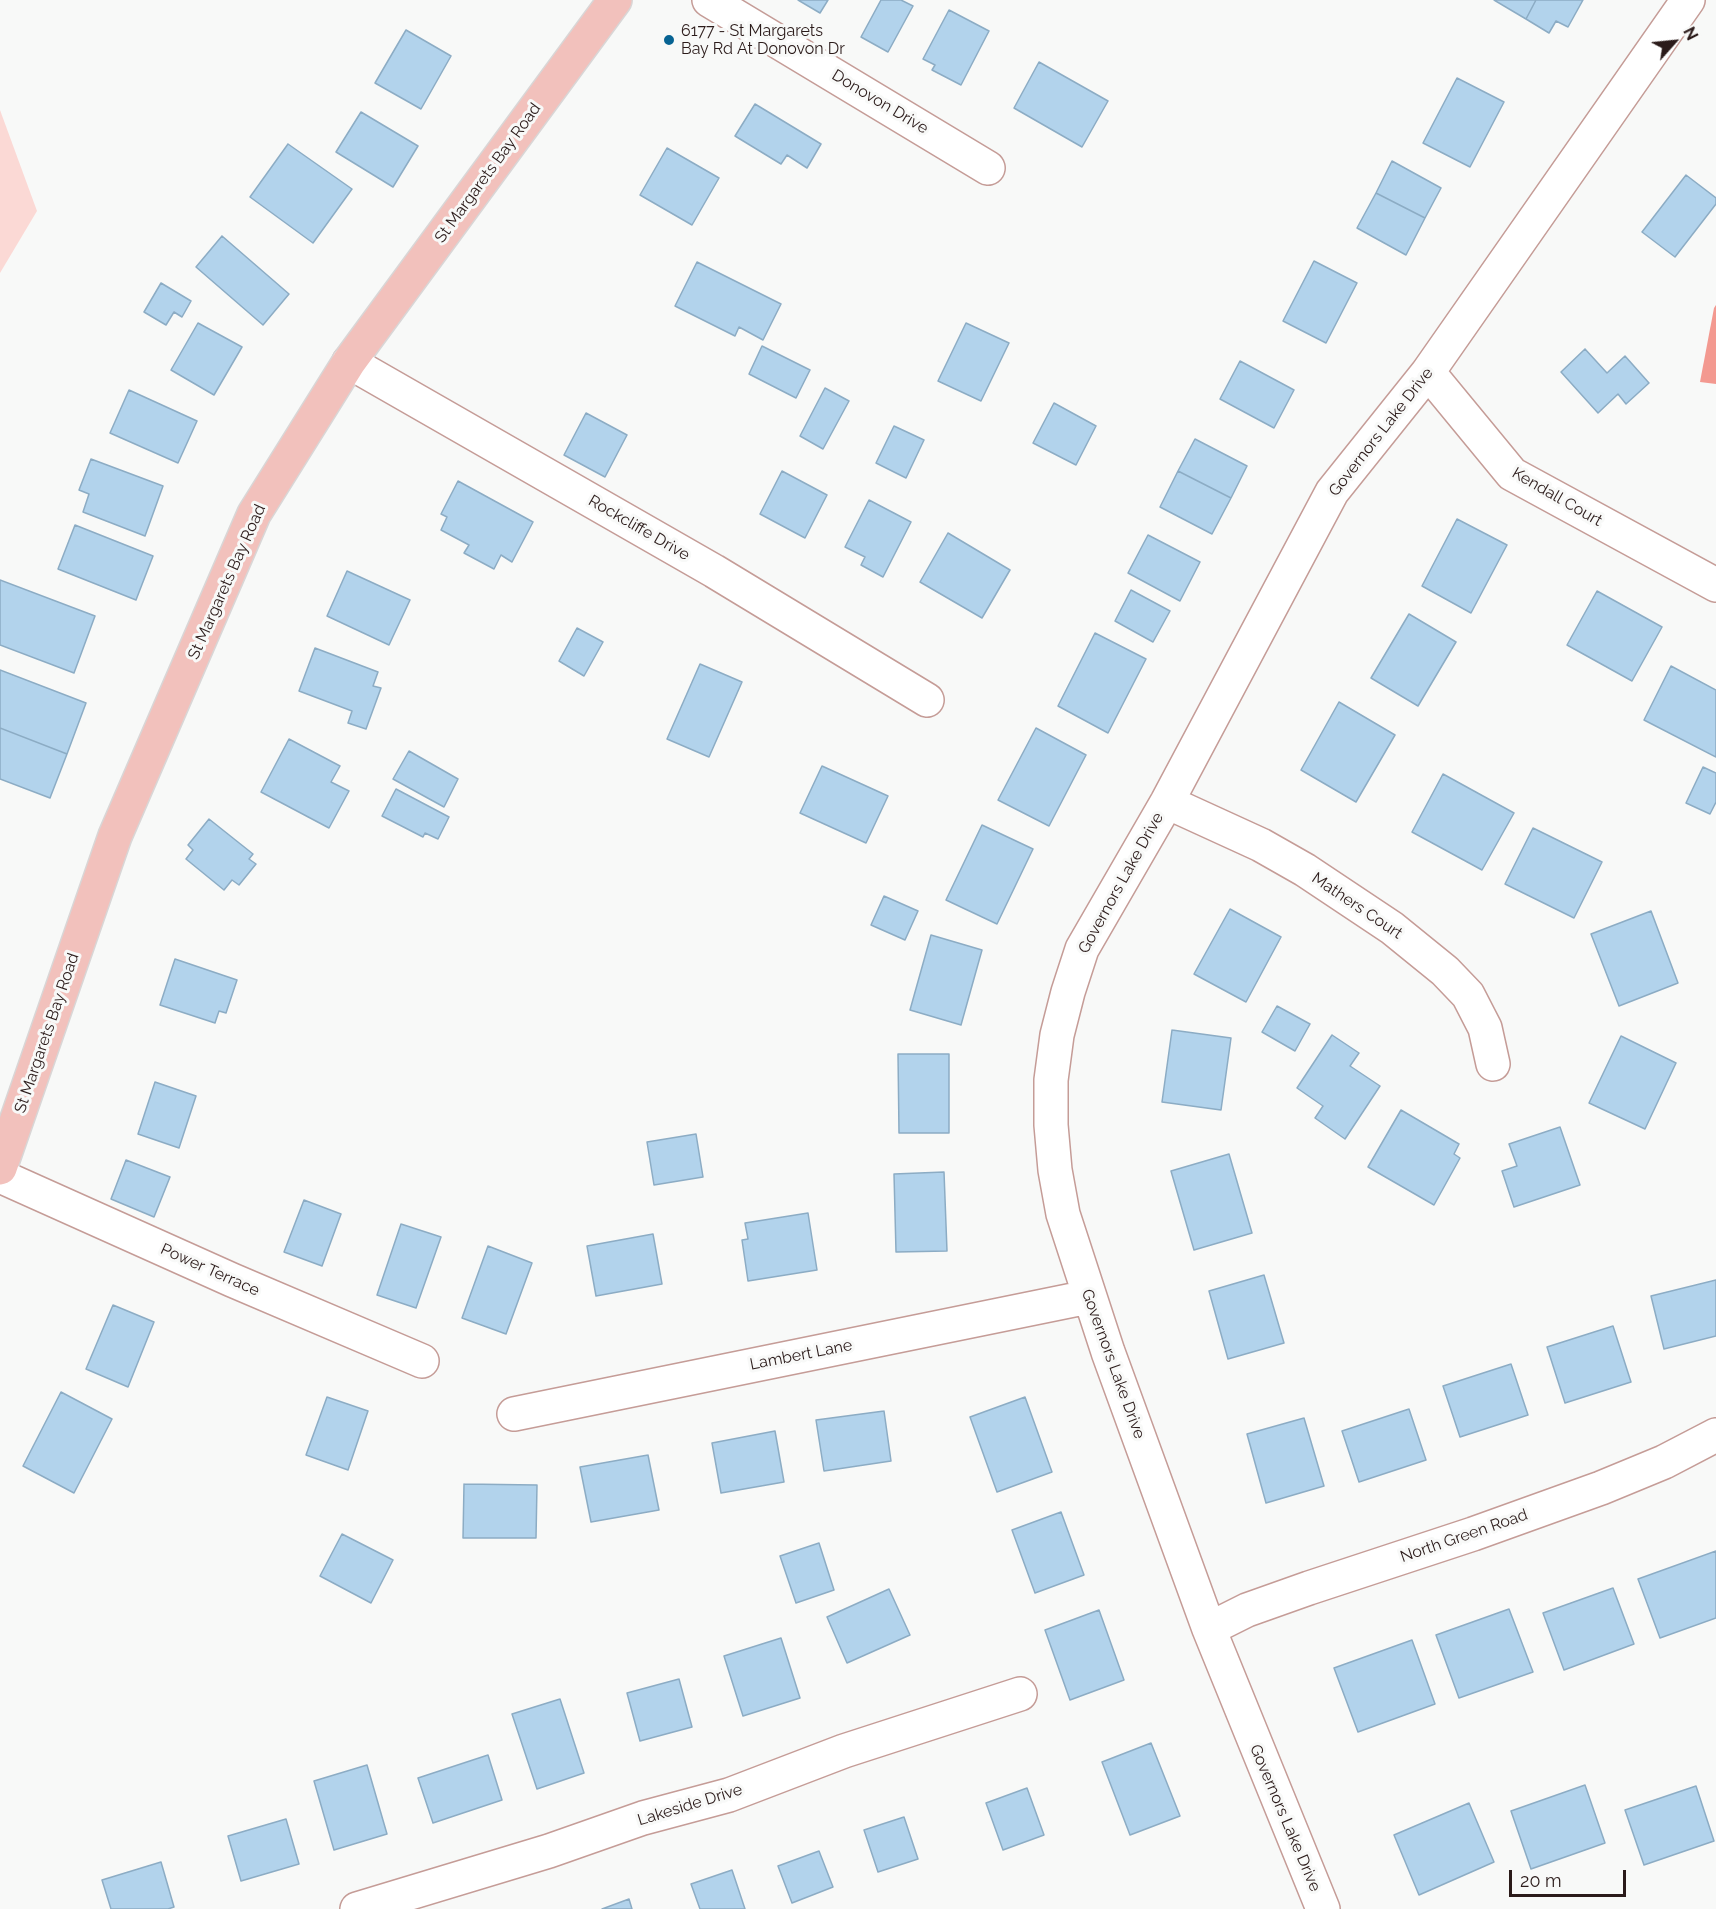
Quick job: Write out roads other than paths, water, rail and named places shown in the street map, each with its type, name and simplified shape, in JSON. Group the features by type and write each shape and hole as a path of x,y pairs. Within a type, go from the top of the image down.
{"main road":[{"name":"St Margarets Bay Road","path":"0,1168 116,836 254,514 349,362 615,0"}],"street":[{"name":"Donovon Drive","path":"709,0 988,168"},
{"name":"Governors Lake Drive","path":"1323,1909 1209,1629 1088,1297 1063,1214 1055,1170 1051,1125 1051,1080 1057,1035 1082,949 1167,802 1332,492 1428,372 1688,0"},
{"name":"Rockcliffe Drive","path":"349,362 714,571 927,700"},
{"name":"Kendall Court","path":"1428,372 1512,474 1716,585"},
{"name":"Mathers Court","path":"1167,802 1261,846 1305,870 1392,928 1436,963 1468,995 1485,1028 1493,1064"},
{"name":"Power Terrace","path":"0,1176 232,1280 422,1361"},
{"name":"Lambert Lane","path":"514,1414 1088,1297"},
{"name":"North Green Road","path":"1209,1629 1247,1610 1568,1501 1633,1476 1716,1435"},
{"name":"Lakeside Drive","path":"357,1909 549,1851 643,1818 729,1795 844,1751 1020,1694"}],"place":[{"name":"6177 - St Margarets Bay Rd At Donovon Dr","path":"669,40"}]}
